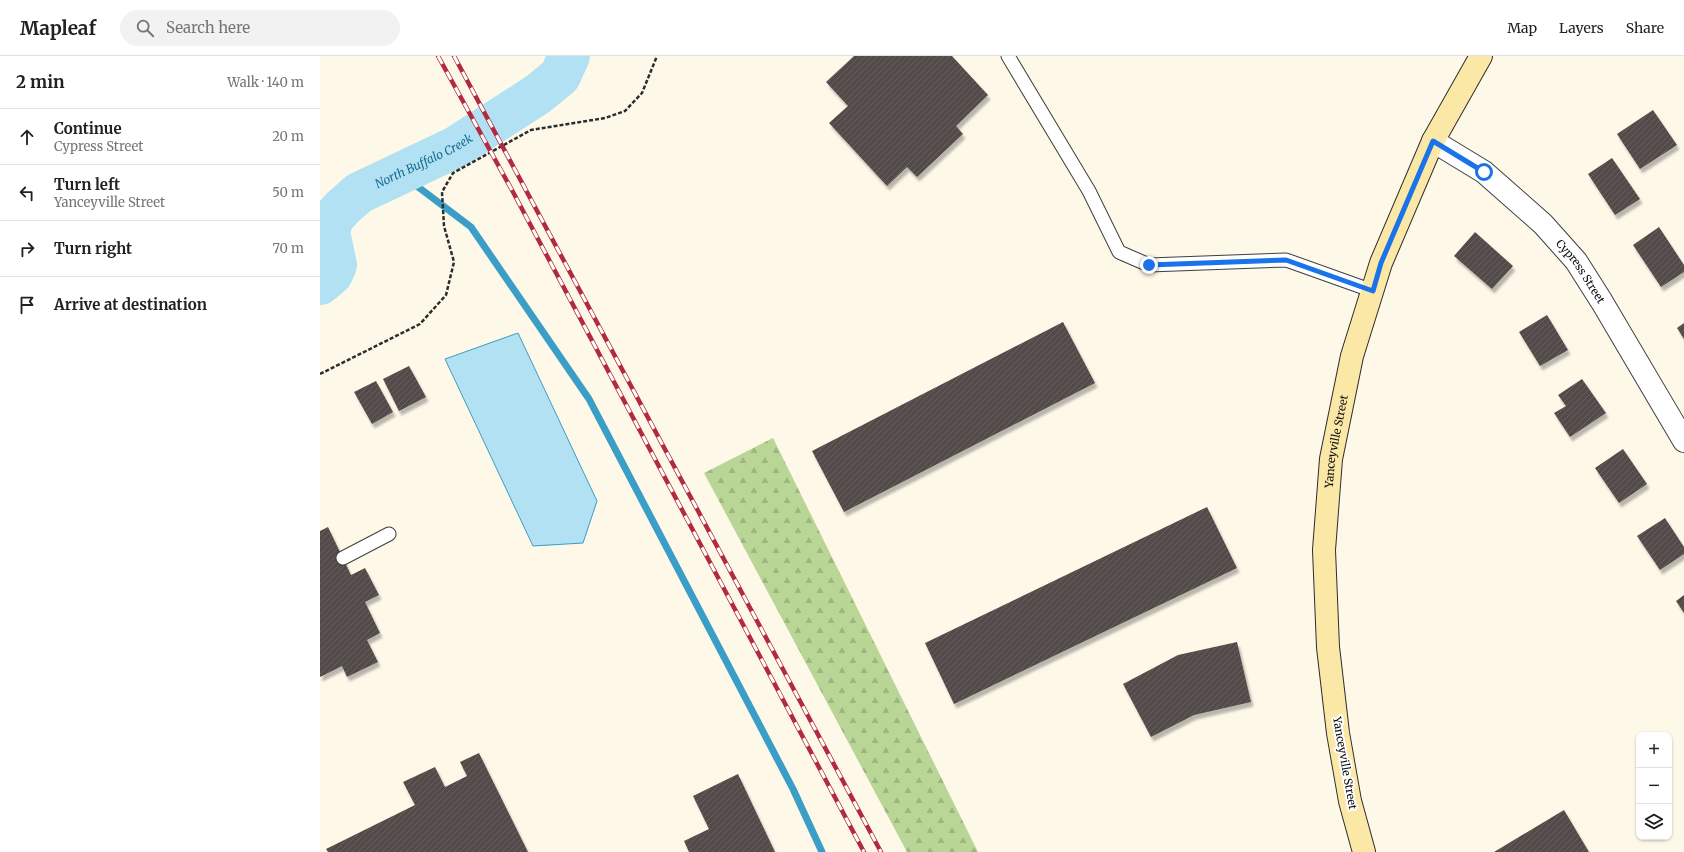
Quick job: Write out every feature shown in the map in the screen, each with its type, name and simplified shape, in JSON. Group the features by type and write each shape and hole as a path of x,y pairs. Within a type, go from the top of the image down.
{"main road":[{"name":"Yanceyville Street","path":"1364,852 1350,801 1338,733 1328,646 1324,550 1331,459 1352,356 1381,263 1433,141 1481,56"}],"street":[{"name":"Cypress Street","path":"1433,141 1484,172 1543,224 1576,262 1602,302 1684,441"}],"lane":[{"path":"1008,56 1089,191 1120,252 1149,265 1286,260 1373,291"},
{"path":"343,558 389,534"}],"path":[{"path":"320,374 420,324 446,295 454,262 444,226 442,192 453,173 465,165 531,130 606,118 625,111 642,93 657,56"}],"green space":[{"path":"773,438 978,852 907,852 704,473"}],"water":[{"path":"518,333 597,501 583,543 533,546 445,359"}],"building":[{"path":"854,56 952,56 988,95 956,126 963,134 917,177 907,167 887,186 829,123 848,106 826,82"},
{"path":"1653,110 1677,145 1640,169 1617,134"},
{"path":"1612,158 1640,199 1615,215 1588,174"},
{"path":"1659,227 1684,265 1684,272 1661,287 1633,245"},
{"path":"1475,232 1513,266 1492,289 1454,256"},
{"path":"1547,315 1568,350 1540,366 1519,332"},
{"path":"1063,322 1095,383 844,512 812,451"},
{"path":"1684,323 1684,339 1677,328"},
{"path":"409,366 426,397 399,411 383,379"},
{"path":"1582,379 1606,413 1570,437 1554,413 1566,406 1558,395"},
{"path":"376,381 393,412 372,424 354,392"},
{"path":"1623,449 1647,484 1619,503 1595,468"},
{"path":"1207,507 1237,568 954,704 925,643"},
{"path":"1665,518 1684,547 1684,554 1660,570 1637,536"},
{"path":"328,527 351,575 365,568 379,595 365,602 380,633 367,640 378,662 347,677 342,666 320,677 320,531"},
{"path":"1684,595 1684,613 1676,601"},
{"path":"1237,642 1251,702 1194,715 1151,737 1123,684 1178,655"},
{"path":"479,753 528,852 328,852 326,849 415,805 403,782 435,767 445,787 467,776 460,762"},
{"path":"738,774 775,852 689,852 684,841 709,829 693,796"},
{"path":"1564,810 1589,852 1494,852"}],"waterway":[{"name":"North Buffalo Creek","path":"320,284 332,274 336,265 329,232 333,218 343,207 359,193 456,147 538,94 560,76 569,56"},
{"path":"401,174 471,227 589,399 793,789 822,852"}],"railway":[{"path":"438,56 513,192 864,852"},
{"path":"454,56 881,852"}],"route":[{"path":"1149,265 1286,260 1373,291 1381,263 1433,141 1484,172"}]}
